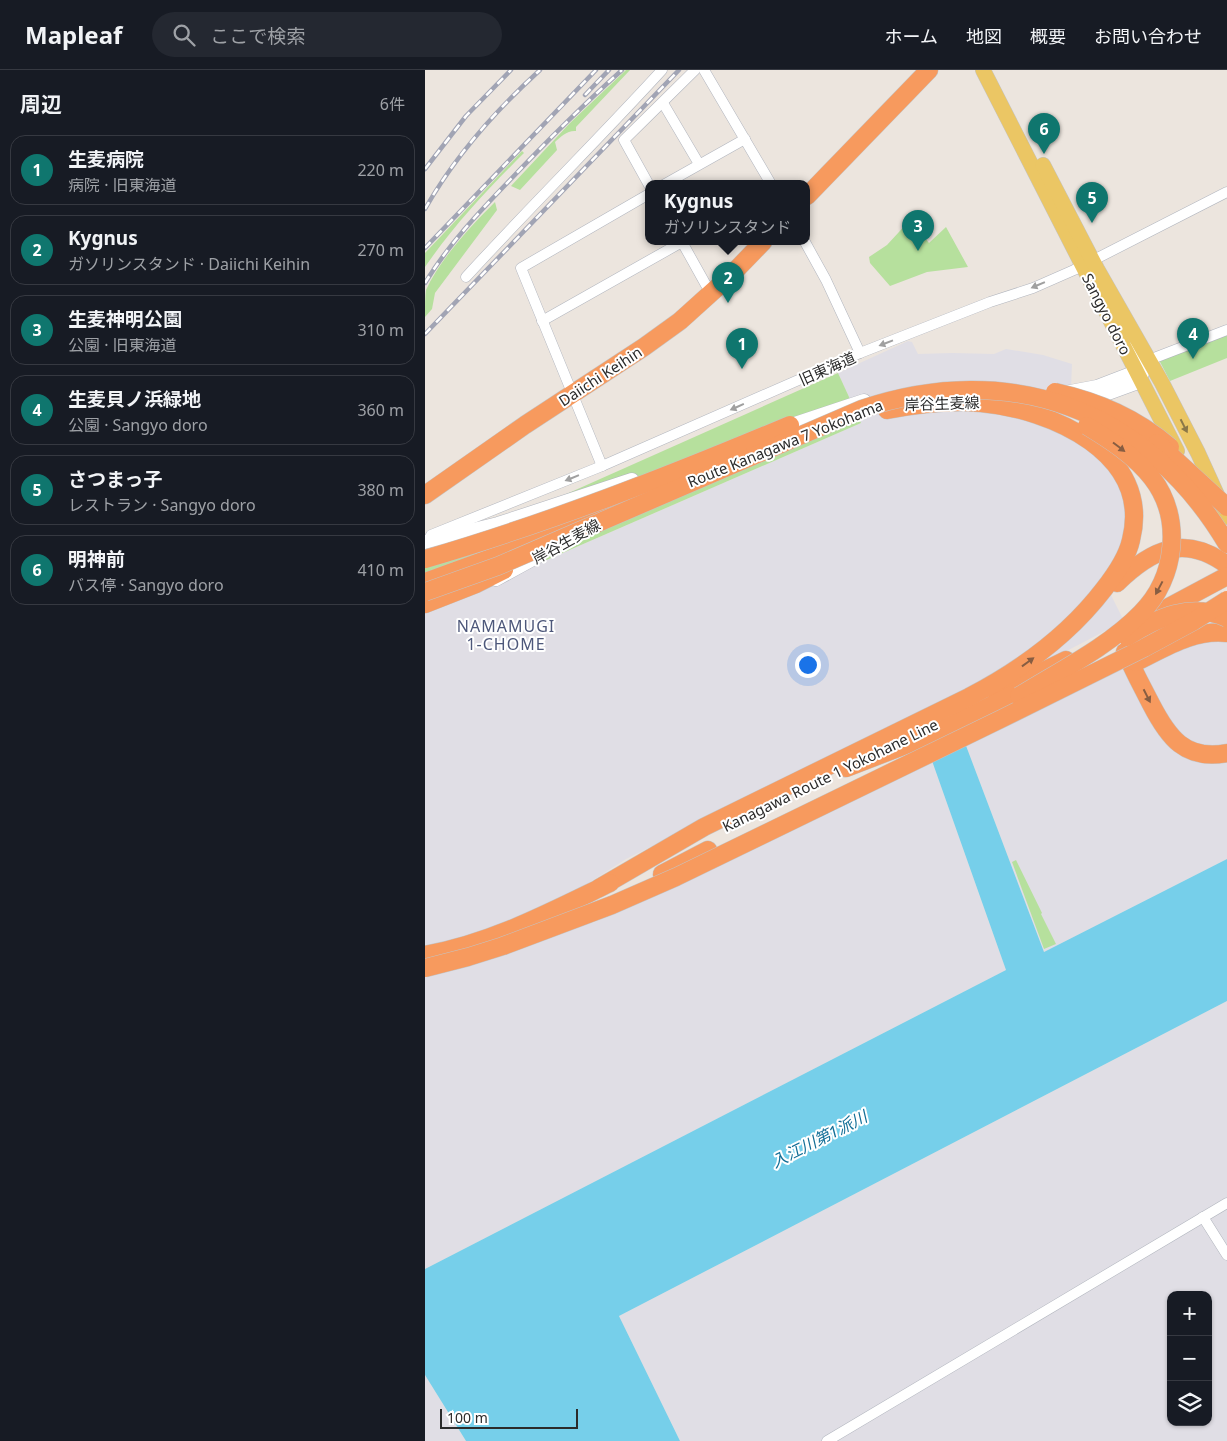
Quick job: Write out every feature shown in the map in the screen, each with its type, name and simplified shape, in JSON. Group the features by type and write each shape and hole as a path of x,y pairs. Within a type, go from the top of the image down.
{"highway":[{"path":"810,181 917,70"},
{"path":"810,193 929,70"},
{"name":"Daiichi Keihin","path":"425,495 671,317 707,285 747,245"},
{"name":"Daiichi Keihin","path":"425,483 570,390 644,347 680,320 731,275 760,245"},
{"name":"Route Kanagawa 7 Yokohama","path":"425,560 514,532 612,491 733,449 857,398 899,387 946,380 998,382 1033,387 1089,406 1123,422 1160,448 1191,478 1227,522"},
{"path":"857,398 909,388 941,385 986,389 1019,396 1049,407 1099,433 1141,465 1159,490 1169,514 1171,543 1166,575 1156,595 1141,613 1121,631 1019,696"},
{"path":"1033,387 1083,398 1133,420 1153,433 1208,481 1227,494"},
{"path":"959,389 995,388 1031,391 1096,407 1134,427 1162,447 1227,507"},
{"name":"Route Kanagawa 7 Yokohama","path":"425,592 498,566 809,430 875,404 922,392 959,389 996,390 1048,400 1081,412 1123,434 1152,454 1181,481 1207,514 1227,544"},
{"path":"726,466 834,424 874,412 916,405 956,401 991,404 1026,411 1052,420 1086,438 1113,461 1127,482 1132,496 1134,511 1133,534 1124,558 1108,585 1075,623"},
{"path":"425,582 501,554 674,483"},
{"path":"425,549 490,534 612,491"},
{"path":"425,570 612,491"},
{"path":"425,604 476,584 593,525"},
{"path":"599,888 704,827 985,689 1019,669 1041,653 1146,558 1159,552 1179,548 1198,550 1227,565"},
{"name":"Kanagawa Route 1 Yokohane Line","path":"425,955 458,948 498,935 537,919 1065,660 1227,576"},
{"name":"Kanagawa Route 1 Yokohane Line","path":"425,968 468,958 612,905 676,877 1001,719 1152,643 1227,601"},
{"path":"841,770 929,736 1195,603"},
{"path":"523,938 673,870 708,850 965,725 1077,667 1143,627 1166,616 1195,610 1211,612 1227,618"},
{"path":"1001,719 1058,698 1185,639 1208,633 1227,633"},
{"path":"1125,652 1164,728 1175,741 1189,750 1198,753 1216,754 1227,752"}],"main road":[{"name":"Sangyo doro","path":"983,70 1088,264 1143,371 1162,383 1198,453 1227,516"},
{"name":"Sangyo doro","path":"995,70 1088,264 1113,298 1182,462 1227,559"},
{"path":"1195,603 1227,584"},
{"path":"1125,652 1227,601"}],"street":[{"path":"466,277 516,223 583,156 662,70"},
{"path":"646,180 625,140 695,70"},
{"path":"704,70 769,180"},
{"path":"663,103 699,164"},
{"path":"672,180 745,139"},
{"name":"旧東海道","path":"425,538 602,466 859,354 990,302 1033,288 1088,264 1227,192"},
{"path":"602,466 521,268 645,196"},
{"path":"542,321 677,245"},
{"path":"684,245 707,285"},
{"path":"807,245 826,280 859,354"},
{"path":"1143,371 1227,330"},
{"name":"岸谷生麦線","path":"425,612 463,597 674,483 831,423 879,408 939,400 1035,404 1089,400 1143,371"},
{"name":"岸谷生麦線","path":"425,542 498,524 612,491 827,412 889,395 921,390 952,389 1022,393 1066,393 1122,383"},
{"path":"827,1441 1227,1203"},
{"path":"1203,1217 1227,1255"}],"shaded area":[{"path":"908,341 912,342 918,354 994,354 1006,349 1043,355 1072,364 1069,434 1097,453 1125,491 1126,538 1104,581 1124,621 1011,680 788,779 626,859 576,891 593,923 931,758 1006,970 425,1269 425,613 861,423 838,373"},
{"path":"1227,613 1227,859 1044,952 965,743 1009,724 1173,644"},
{"path":"1227,1001 1227,1441 680,1441 619,1316"},
{"path":"425,1375 466,1441 425,1441"}],"green space":[{"path":"626,70 630,70 576,127 576,131 567,133 555,142 557,150 520,190 511,186 570,123"},
{"path":"522,151 524,153 472,208 425,267 425,253"},
{"path":"495,202 497,210 435,293 432,309 425,317 426,290 432,278 457,243"},
{"path":"910,220 929,243 946,227 968,267 927,272 890,286 870,263 869,257 887,245"},
{"path":"1227,334 1227,358 1170,381 1159,360"},
{"path":"838,373 861,423 425,613 425,557"},
{"path":"1016,860 1056,944 1044,949 1012,862"}],"water":[{"name":"入江川第1派川","path":"965,743 1044,952 1227,859 1227,1001 619,1316 680,1441 466,1441 425,1375 425,1269 1006,970 931,758"}],"railway":[{"path":"425,169 466,116 511,70"},
{"path":"425,209 449,171 477,135 540,70"},
{"path":"425,248 596,70"},
{"path":"585,95 609,70"},
{"path":"425,283 454,242 487,204 565,124 622,70"},
{"path":"425,334 679,70"}],"place":[{"name":"明神前","path":"1044,154"},
{"name":"さつまっ子","path":"1092,223"},
{"name":"生麦神明公園","path":"918,251"},
{"name":"Kygnus","path":"728,303"},
{"name":"生麦貝ノ浜緑地","path":"1193,359"},
{"name":"生麦病院","path":"742,369"}],"district":[{"name":"NAMAMUGI 1-CHOME","path":"506,635"}]}
